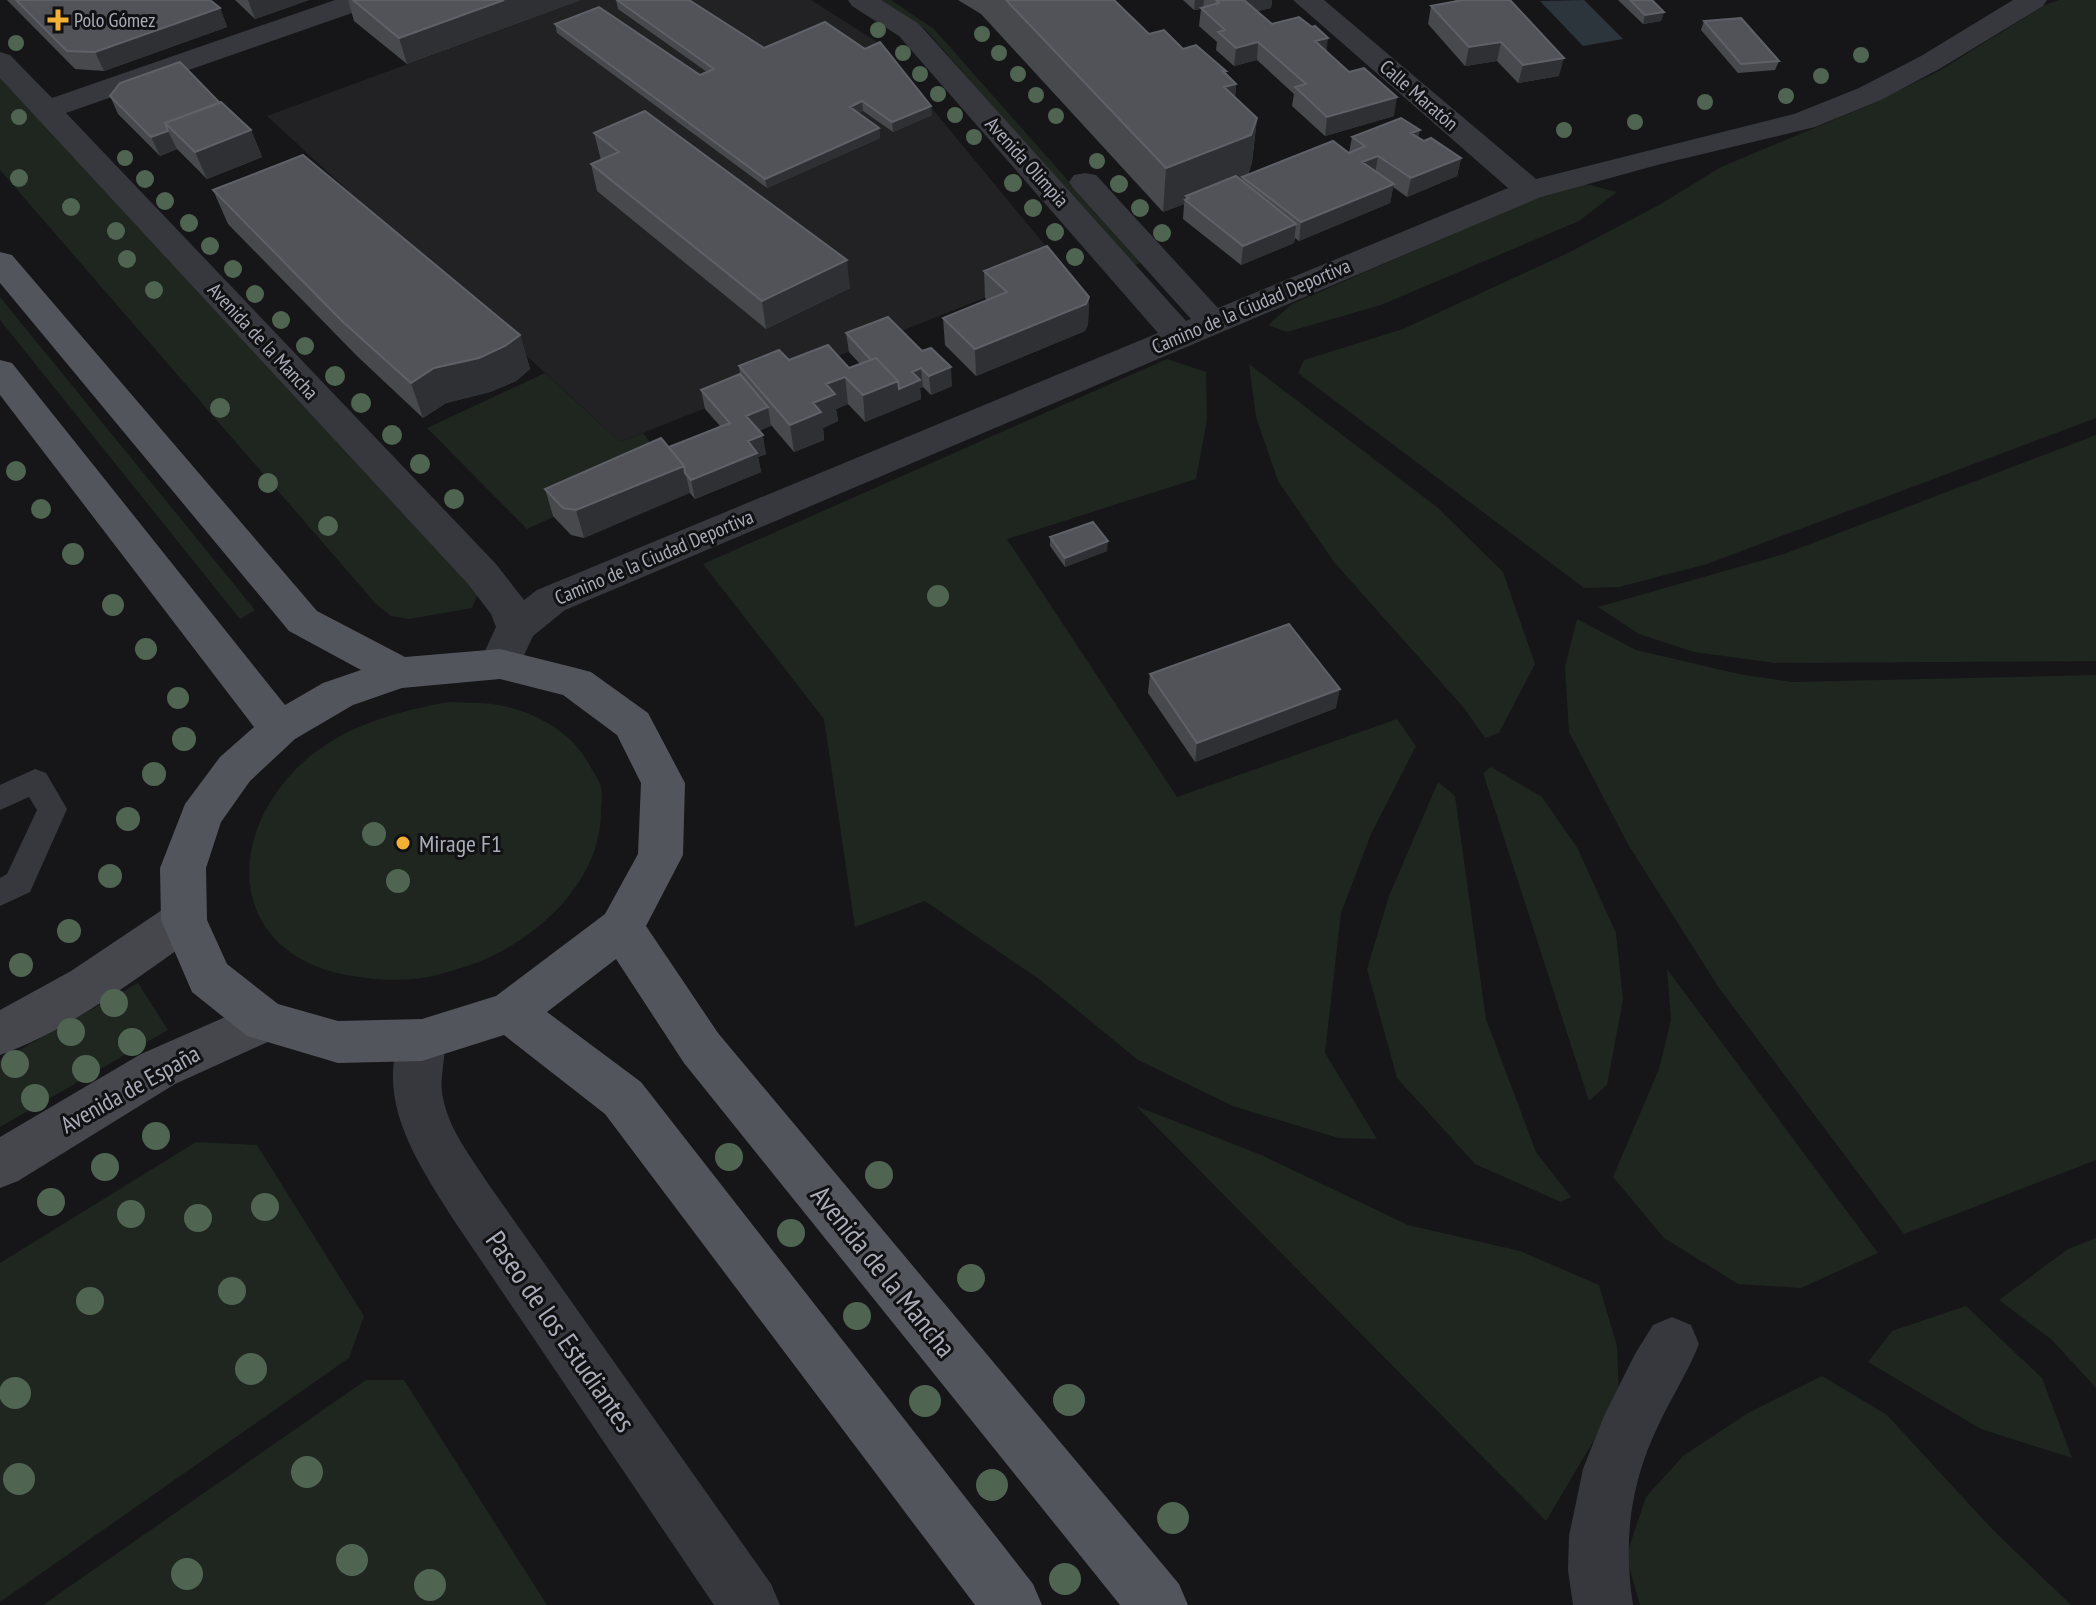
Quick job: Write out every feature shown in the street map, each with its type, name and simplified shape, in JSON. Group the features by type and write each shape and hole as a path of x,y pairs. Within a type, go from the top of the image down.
{"main road":[{"path":"0,262 303,621 400,673"},
{"path":"0,371 280,728"},
{"path":"508,646 576,683 633,724 663,783 660,855 621,928 511,1012 422,1040 338,1042 264,1021 209,978 184,920 183,868 201,816 235,769 280,728 338,694 400,673 508,646"},
{"path":"0,1034 88,985 184,920"},
{"name":"Avenida de la Mancha","path":"621,928 701,1048 1158,1605"},
{"path":"511,1012 623,1098 1012,1605"},
{"name":"Avenida de España","path":"0,1164 158,1069 264,1021"}],"street":[{"path":"47,110 362,0"},
{"name":"Avenida Olimpia","path":"862,0 909,30 1180,336"},
{"name":"Avenida Olimpia","path":"903,0 939,23 1025,117"},
{"name":"Calle Maratón","path":"1307,0 1530,190"},
{"name":"Camino de la Ciudad Deportiva","path":"508,646 551,600 1530,190 1614,166 1804,121 1870,94 1931,62 2033,0"},
{"name":"Avenida de la Mancha","path":"0,61 482,574 509,609 508,646"},
{"name":"Avenida Olimpia","path":"1068,163 1212,322"},
{"name":"Paseo de los Estudiantes","path":"422,1040 417,1096 433,1141 471,1202 750,1605"},
{"path":"1603,1605 1595,1552 1604,1492 1638,1400 1672,1344"}],"lane":[{"path":"0,798 35,781 52,809 19,883 0,893"}],"shaded area":[{"path":"581,0 811,0 877,42 1063,267 620,442 267,116"},
{"path":"880,0 891,0 934,29 1141,263 1132,266 925,29"},
{"path":"1584,0 1623,39 1583,46 1540,1"},
{"path":"2059,0 2096,0 2096,418 1707,564 1619,587 1584,588 1298,373 1304,360 1403,329 1568,253 1659,205 1721,167 1867,106 1939,71 2045,5"},
{"path":"0,74 479,591 472,608 409,619 391,616 376,604 0,170"},
{"path":"1586,184 1617,192 1579,221 1381,305 1287,332 1268,325 1292,304 1540,196"},
{"path":"0,297 255,610 240,619 0,320"},
{"path":"1167,359 1206,372 1207,420 1196,479 1007,539 1177,797 1397,719 1416,746 1371,834 1341,913 1325,1053 1377,1139 1338,1138 1233,1106 1138,1060 1039,979 925,901 855,927 824,719 703,564"},
{"path":"1249,364 1437,507 1503,572 1535,664 1499,733 1485,738 1464,708 1334,562 1278,481 1256,417"},
{"path":"545,373 620,442 643,433 667,465 527,529 427,428"},
{"path":"2096,435 2096,661 1775,663 1694,652 1639,634 1598,607 1784,554"},
{"path":"1577,619 1636,650 1739,674 1792,682 2096,675 2096,1160 1904,1234 1719,988 1629,846 1569,732 1565,667"},
{"path":"449,702 484,703 530,714 554,727 575,744 602,791 599,835 581,878 568,897 534,931 494,955 458,969 425,978 389,980 341,974 305,961 278,942 260,917 251,889 250,859 258,828 273,797 312,754 348,732 387,717"},
{"path":"1491,767 1542,797 1578,849 1616,933 1623,1000 1607,1085 1589,1101 1483,773"},
{"path":"1438,782 1455,796 1486,1019 1536,1152 1571,1197 1561,1202 1475,1164 1397,1078 1367,969 1389,896"},
{"path":"1667,969 1878,1253 1801,1288 1738,1284 1664,1238 1613,1177 1659,1069 1671,1020"},
{"path":"138,983 168,1030 0,1127 0,1061"},
{"path":"1136,1106 1259,1154 1408,1225 1520,1251 1599,1285 1617,1346 1619,1398 1546,1521"},
{"path":"196,1142 257,1145 364,1316 349,1358 0,1602 0,1263"},
{"path":"2096,1238 2096,1388 2052,1340 1999,1300 2068,1249"},
{"path":"1966,1306 2042,1378 2072,1458 1981,1429 1868,1362 1892,1331"},
{"path":"1822,1376 1887,1415 1992,1529 2071,1605 1640,1605 1626,1556 1646,1497 1683,1456 1748,1413"},
{"path":"366,1380 404,1380 547,1605 43,1605"}],"building":[{"path":"16,0 210,0 220,8 95,52 67,51"},
{"path":"353,0 504,0 399,38"},
{"path":"617,0 689,0 764,48 825,22 865,49 880,42 931,106 892,122 862,101 850,107 879,128 765,179 555,24 599,7 700,75 714,69"},
{"path":"1006,0 1114,0 1149,34 1164,30 1183,49 1196,45 1226,71 1223,71 1236,84 1224,87 1257,118 1251,135 1166,168"},
{"path":"1216,0 1244,0 1272,24 1299,17 1328,38 1315,41 1349,72 1364,68 1397,97 1327,117 1295,87 1306,84 1258,42 1236,48 1218,32 1225,30 1201,8 1219,3"},
{"path":"1463,0 1510,0 1564,58 1523,65 1501,42 1469,47 1431,6"},
{"path":"1630,0 1652,0 1664,12 1645,15"},
{"path":"1741,18 1779,61 1741,64 1704,21"},
{"path":"180,62 220,103 165,123 168,131 151,137 110,96 120,83"},
{"path":"221,102 251,130 195,152 165,123"},
{"path":"645,111 847,260 762,301 591,164 619,152 594,133"},
{"path":"1401,118 1420,130 1411,133 1424,141 1431,138 1461,158 1411,178 1378,156 1362,162 1394,184 1301,222 1242,177 1333,141 1349,153 1365,146 1352,137"},
{"path":"303,155 520,335 479,358 434,368 411,383 343,322 213,190"},
{"path":"1236,176 1296,224 1243,246 1185,200 1189,198 1186,196"},
{"path":"1047,246 1089,297 1086,304 975,349 943,318 1007,292 984,271"},
{"path":"888,317 922,351 931,348 951,367 929,376 921,368 912,372 920,380 899,389 898,381 876,358 871,360 846,333"},
{"path":"828,345 849,368 876,358 898,381 863,395 845,377 826,384 835,394 813,403 821,412 790,425 739,366 779,350 789,360"},
{"path":"740,374 768,407 746,416 763,435 748,441 757,453 691,480 669,447 730,423 701,390"},
{"path":"661,438 684,466 576,510 563,508 545,489"},
{"path":"1093,522 1108,541 1065,558 1050,537"},
{"path":"1289,624 1340,689 1197,743 1150,674"}],"place":[{"name":"Polo Gómez","path":"58,20"},
{"name":"Mirage F1","path":"403,843"}]}
